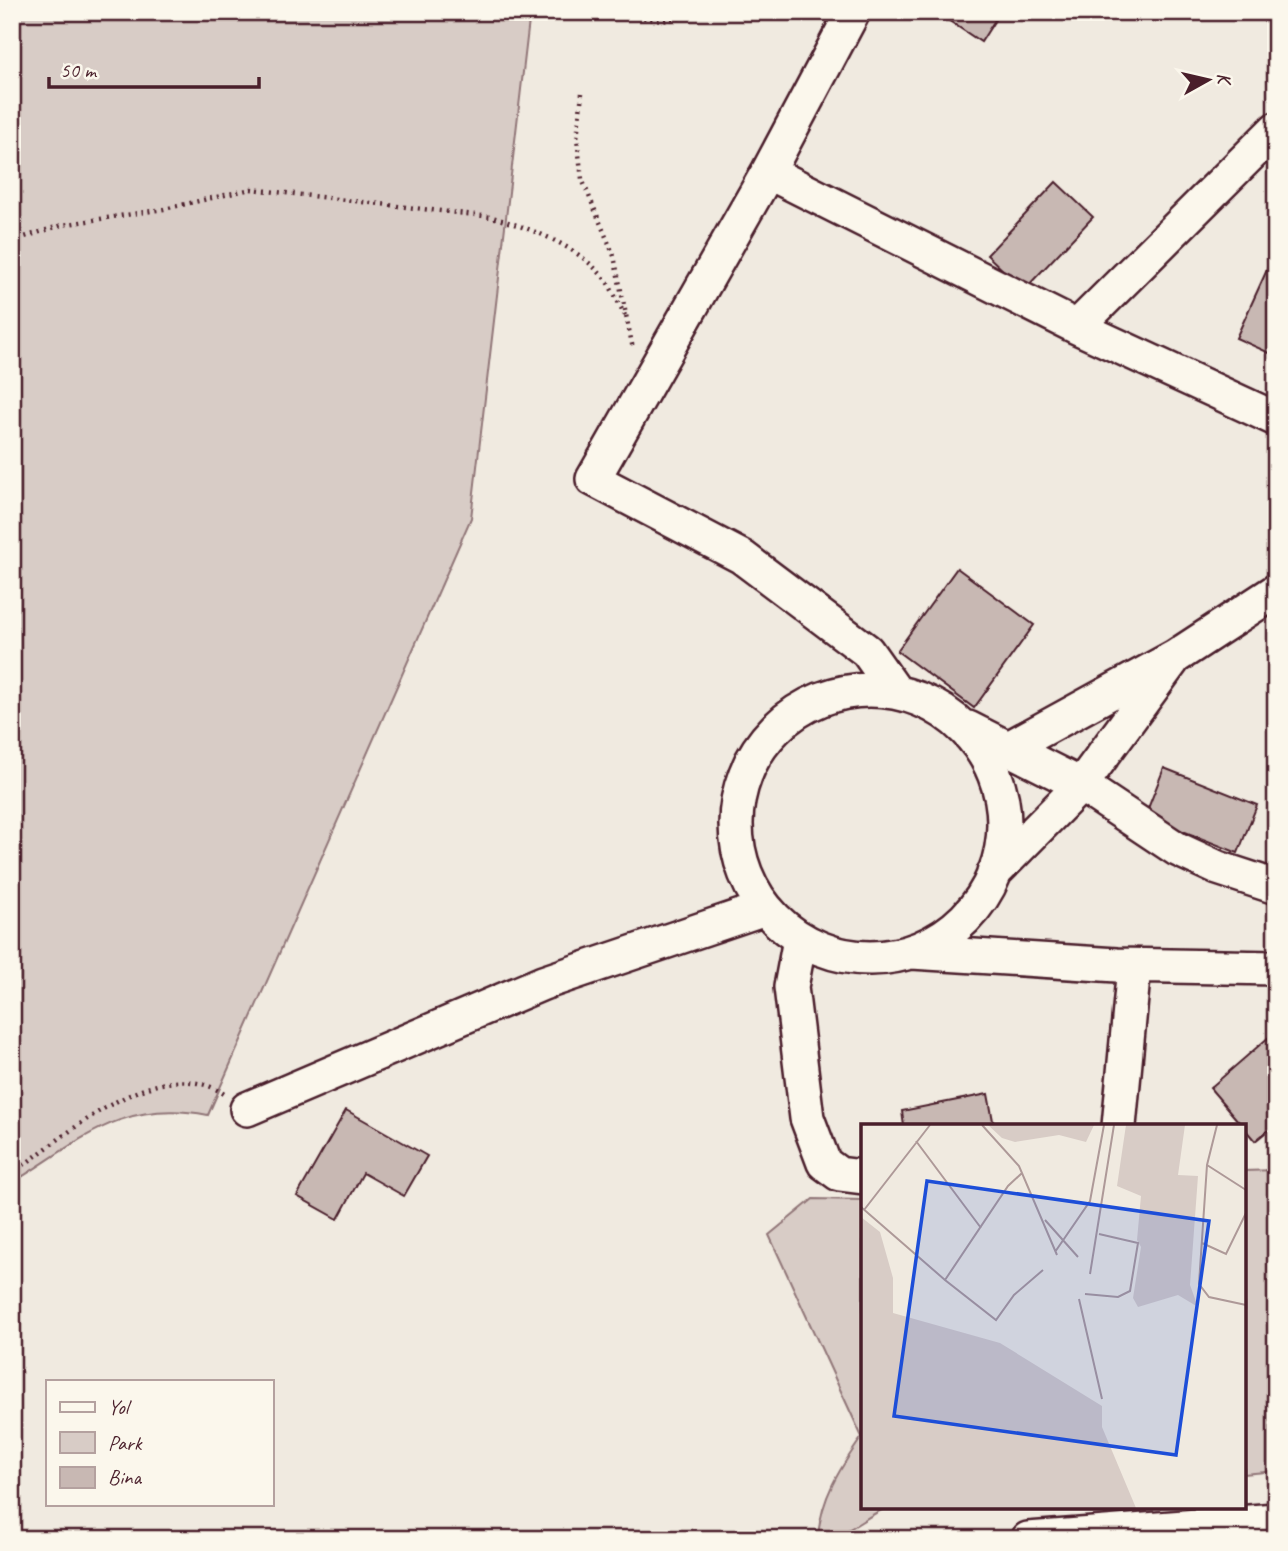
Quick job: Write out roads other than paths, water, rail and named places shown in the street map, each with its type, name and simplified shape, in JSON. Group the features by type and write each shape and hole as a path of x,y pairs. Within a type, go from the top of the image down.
{"street":[{"path":"853,12 768,172 593,479 742,557 867,651 896,692"},
{"path":"1077,327 1276,129"},
{"path":"768,172 1077,327 1276,419"},
{"path":"997,754 1175,657 1276,591"},
{"path":"912,952 953,929 970,913 994,873 1081,785 1175,657"},
{"path":"1276,887 1218,868 1177,849 1081,785 997,754 958,723 919,699 896,692 850,691 816,701 786,719 755,754 738,797 737,844 752,888 765,908 800,939 843,956 867,958 912,952 1134,966 1276,968"},
{"path":"994,873 1004,827 997,754"},
{"path":"247,1109 543,983 765,908"},
{"path":"800,939 791,987 807,1118 824,1163 839,1174 861,1177"},
{"path":"1119,1124 1134,966"},
{"path":"1028,1539 1160,1534 1276,1520"}]}
